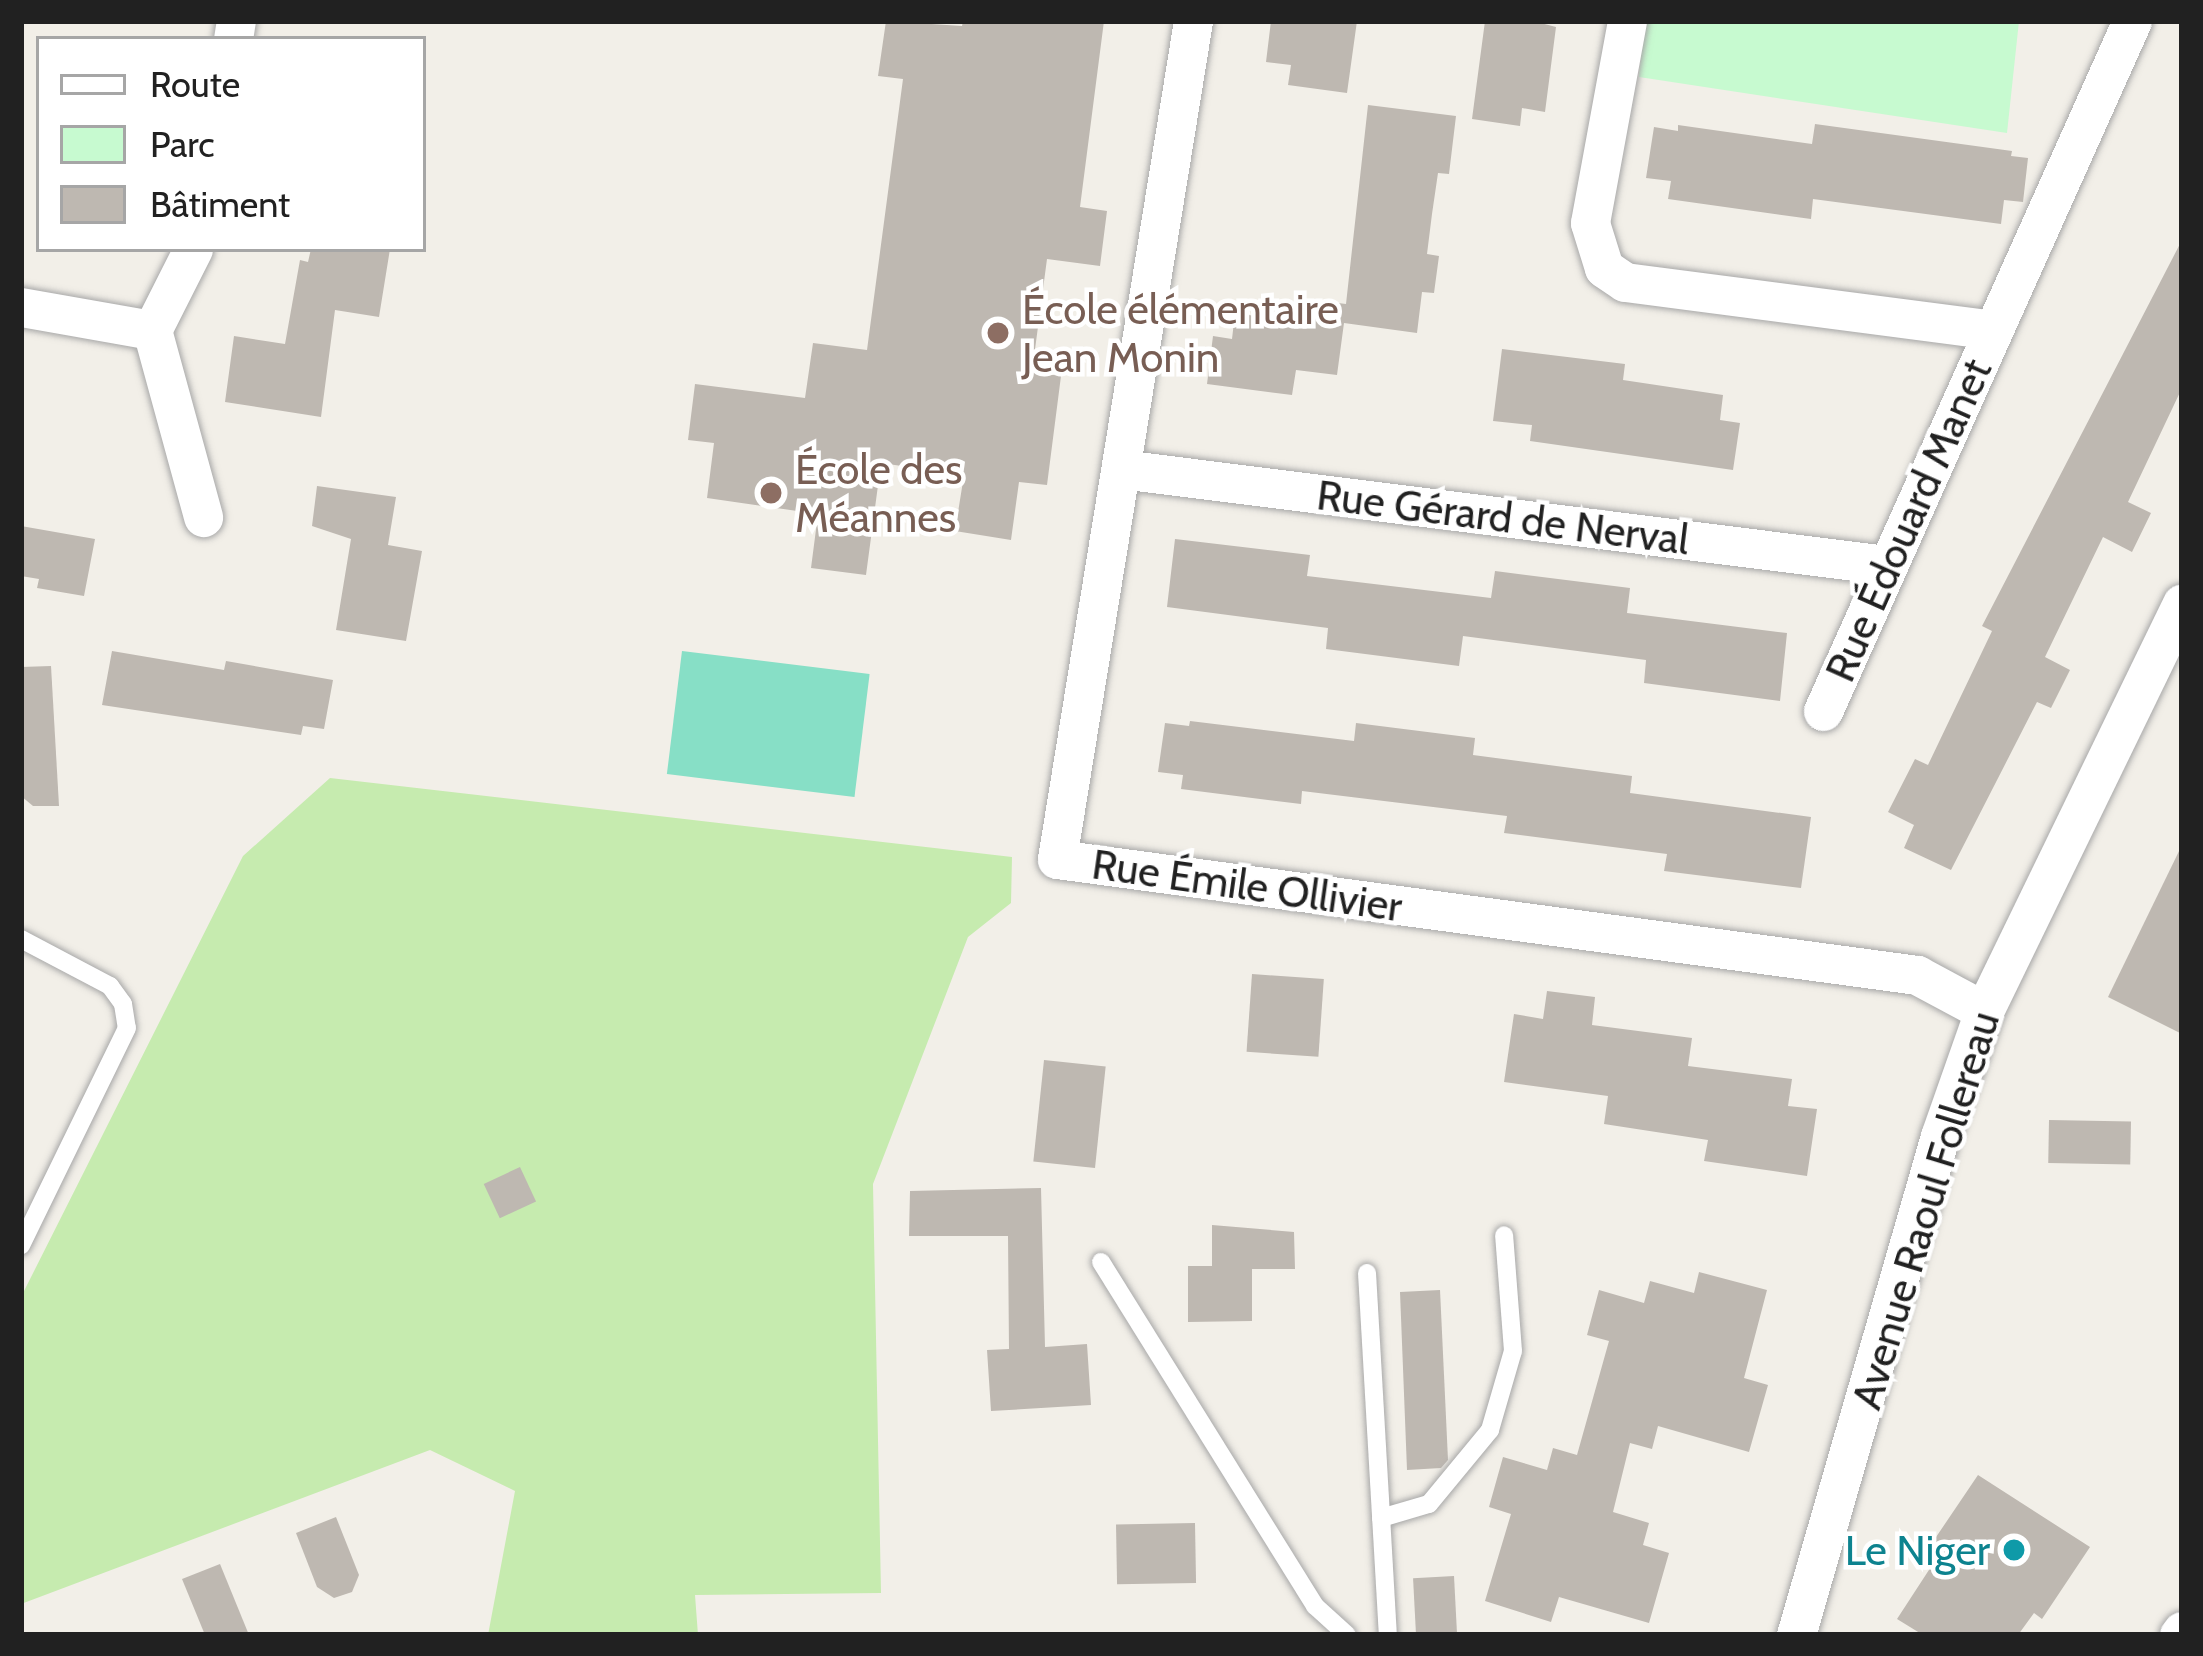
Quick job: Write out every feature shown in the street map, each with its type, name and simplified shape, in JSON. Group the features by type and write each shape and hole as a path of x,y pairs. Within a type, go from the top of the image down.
{"street":[{"name":"Rue Émile Ollivier","path":"1193,21 1057,859 1917,975 1984,1011"},
{"name":"Rue Édouard Manet","path":"1627,21 1590,223 1604,268 1625,282 1993,329"},
{"name":"Rue Édouard Manet","path":"1823,711 2132,21"},
{"path":"191,252 152,330 203,518"},
{"path":"21,307 152,330"},
{"name":"Rue Gérard de Nerval","path":"1121,469 1886,565"},
{"name":"Avenue Raoul Follereau","path":"1796,1635 1940,1136 1984,1011 2182,604"}],"lane":[{"path":"21,939 110,986 123,1004 127,1028 21,1245"},
{"path":"1381,1517 1429,1504 1490,1430 1513,1351 1504,1234"},
{"path":"1101,1262 1316,1606 1347,1635"},
{"path":"1367,1273 1388,1635"}],"green space":[{"path":"1644,21 2019,21 2007,133 1639,77"},
{"path":"682,651 870,674 854,797 667,774"},
{"path":"330,778 1012,857 1011,903 968,937 873,1184 881,1593 695,1595 698,1635 488,1635 515,1491 430,1450 21,1604 21,1297 243,856"}],"building":[{"path":"886,21 962,26 963,21 1104,21 1080,207 1107,211 1100,266 1047,259 1032,372 1061,376 1047,485 1019,482 1011,540 955,531 964,475 881,463 866,575 811,568 818,514 707,498 714,443 688,440 695,384 805,398 813,343 867,350 903,79 878,76"},
{"path":"1271,21 1357,21 1347,93 1288,85 1291,65 1266,62"},
{"path":"1485,21 1533,21 1556,27 1545,112 1522,108 1520,126 1472,119"},
{"path":"1368,105 1456,116 1449,174 1438,173 1427,254 1439,256 1434,293 1422,292 1417,333 1344,323 1337,375 1296,370 1292,395 1207,384 1213,336 1232,339 1235,313 1302,323 1306,299 1346,304"},
{"path":"1815,124 2012,151 2011,156 2028,158 2023,202 2004,200 2001,224 1813,199 1811,219 1668,199 1671,181 1646,178 1654,127 1678,131 1678,125 1812,144"},
{"path":"2182,240 2182,388 2128,502 2151,513 2132,552 2103,537 2045,657 2070,670 2051,708 2037,702 1951,870 1904,848 1914,825 1888,812 1915,759 1928,765 1992,631 1982,626"},
{"path":"310,252 390,252 379,317 335,310 321,417 225,402 234,336 285,344 300,260 308,262"},
{"path":"1502,349 1625,364 1623,380 1723,395 1720,420 1740,423 1733,470 1530,441 1532,425 1493,421"},
{"path":"317,486 396,497 388,545 422,551 406,641 336,630 351,539 312,526"},
{"path":"21,526 95,539 84,596 37,588 39,579 21,576"},
{"path":"1175,539 1310,555 1307,576 1491,598 1495,571 1630,588 1627,613 1787,633 1780,701 1644,683 1646,660 1463,636 1459,666 1326,649 1328,628 1167,607"},
{"path":"112,651 224,670 226,661 333,680 324,729 303,726 301,735 102,705"},
{"path":"51,666 59,806 33,806 21,796 21,667"},
{"path":"1190,721 1354,741 1356,723 1475,738 1473,755 1632,776 1630,793 1811,817 1801,888 1664,871 1667,854 1504,833 1507,816 1302,791 1301,804 1181,789 1183,775 1158,772 1165,723 1189,726"},
{"path":"2182,845 2182,1034 2108,997"},
{"path":"1252,974 1324,979 1318,1057 1247,1052"},
{"path":"1547,991 1595,997 1592,1025 1692,1038 1688,1066 1792,1079 1788,1106 1817,1109 1807,1176 1704,1161 1708,1140 1604,1124 1608,1096 1504,1082 1514,1014 1543,1019"},
{"path":"1044,1060 1106,1066 1095,1168 1033,1161"},
{"path":"2049,1120 2131,1121 2130,1164 2048,1163"},
{"path":"520,1167 536,1201 500,1218 484,1184"},
{"path":"1041,1188 1045,1347 1087,1344 1091,1405 991,1411 987,1350 1009,1349 1008,1236 909,1236 910,1191"},
{"path":"1212,1225 1294,1232 1295,1269 1252,1269 1252,1321 1188,1322 1188,1266 1212,1266"},
{"path":"1699,1272 1767,1290 1744,1378 1768,1385 1749,1452 1658,1426 1652,1449 1630,1443 1613,1512 1649,1523 1643,1545 1669,1553 1649,1623 1559,1597 1551,1622 1485,1601 1511,1514 1489,1507 1503,1457 1547,1470 1553,1448 1577,1455 1609,1341 1587,1335 1599,1290 1644,1303 1650,1281 1694,1293"},
{"path":"1440,1290 1448,1460 1441,1468 1407,1470 1400,1292"},
{"name":"Le Niger","path":"1978,1475 2090,1547 2042,1619 2034,1613 2018,1635 1923,1635 1897,1619 1940,1553 1930,1546"},
{"path":"336,1517 359,1575 352,1592 334,1598 317,1587 296,1533"},
{"path":"1195,1523 1196,1583 1117,1584 1116,1524"},
{"path":"220,1564 249,1635 205,1635 182,1579"},
{"path":"1454,1576 1457,1635 1416,1635 1413,1578"}],"place":[{"name":"École élémentaire Jean Monin","path":"998,333"},
{"name":"École des Méannes","path":"771,493"},
{"name":"Le Niger","path":"2014,1550"}]}
